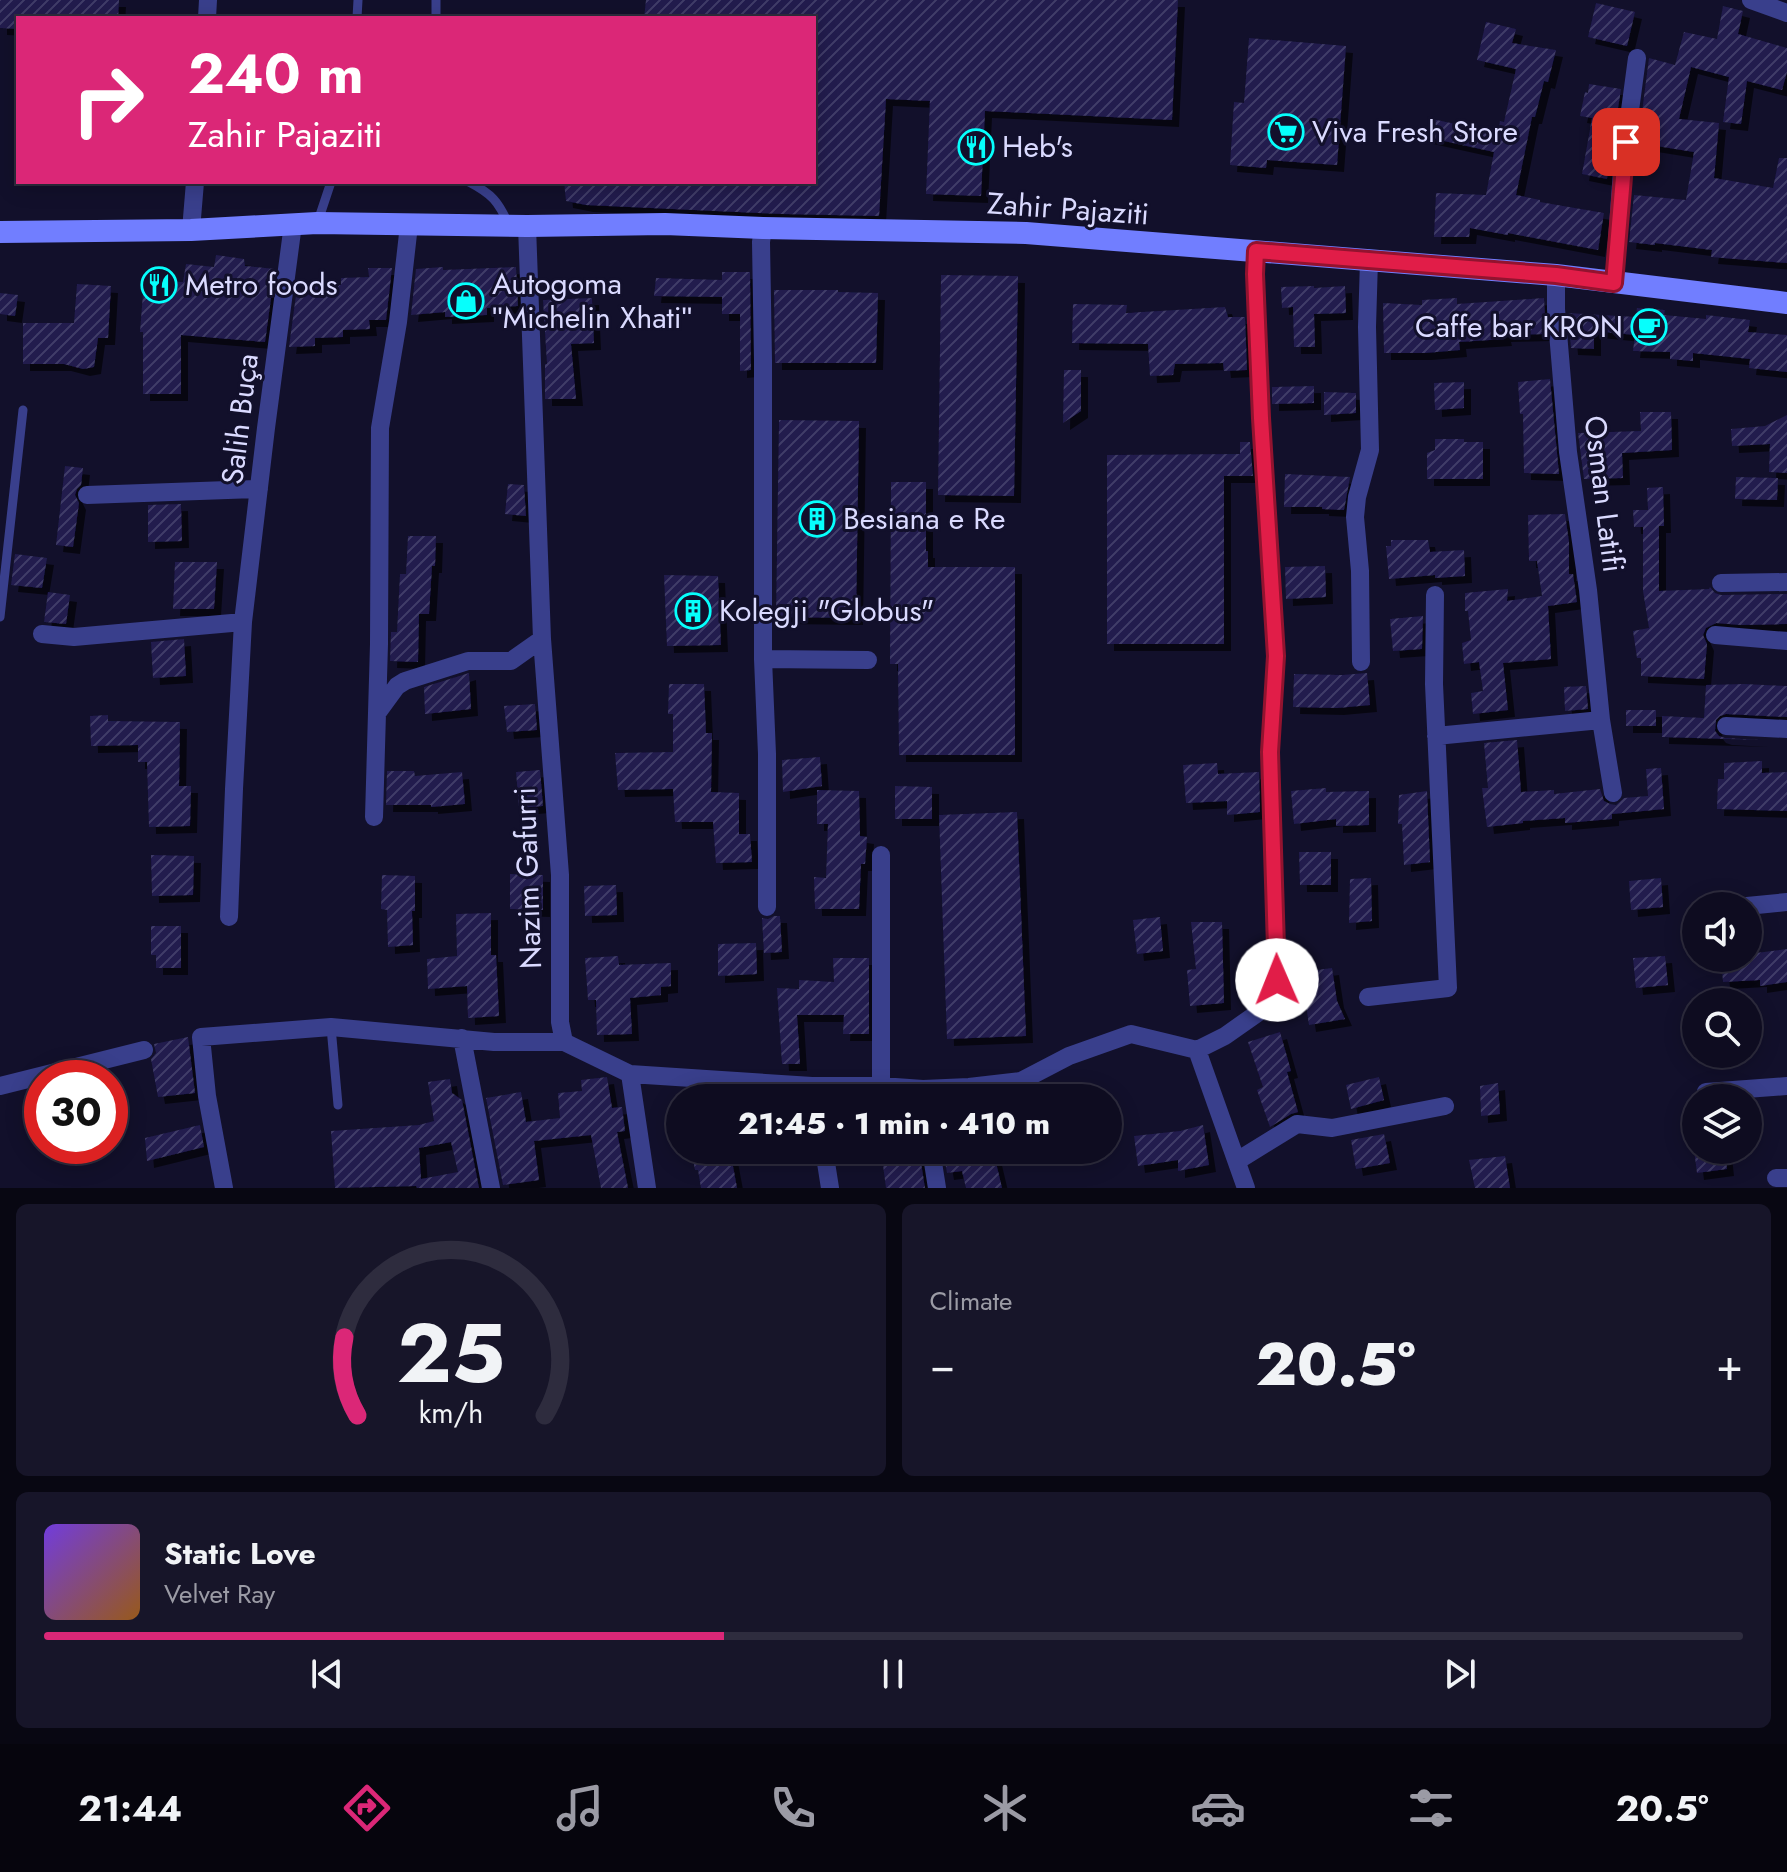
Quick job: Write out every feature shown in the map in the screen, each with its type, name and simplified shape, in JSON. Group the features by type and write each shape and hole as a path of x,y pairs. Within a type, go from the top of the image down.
{"main road":[{"name":"Zahir Pajaziti","path":"0,232 191,230 317,223 665,224 1026,233 1556,275 1787,303"}],"street":[{"path":"1751,0 1787,13"},
{"path":"1614,283 1622,170 1637,58"},
{"path":"191,230 195,184"},
{"name":"Salih Buça","path":"229,912 243,622 293,224"},
{"path":"374,817 380,428 398,322 409,225"},
{"name":"Nazim Gafurri","path":"518,225 542,639 560,875 560,1022 564,1042"},
{"path":"763,228 763,659 767,754 767,907"},
{"path":"995,1084 1021,1081 1069,1056 1131,1034 1197,1050 1225,1036 1269,1005 1277,980 1270,752 1276,656 1261,418 1256,251"},
{"path":"1361,662 1360,571 1355,517 1357,497 1370,450 1369,260"},
{"name":"Osman Latifi","path":"1556,275 1568,452 1613,793"},
{"path":"87,495 259,489"},
{"path":"1721,583 1787,582"},
{"path":"1368,997 1448,988 1434,684 1435,595"},
{"path":"42,634 74,637 243,622"},
{"path":"1715,635 1787,641"},
{"path":"377,713 397,686 405,681 468,661 511,661 542,639"},
{"path":"763,659 868,660"},
{"path":"1436,736 1601,720"},
{"path":"1726,726 1787,729"},
{"path":"881,855 881,1084"},
{"path":"1762,904 1787,902"},
{"path":"224,1188 207,1096 201,1037 331,1027 494,1042 564,1042 630,1074 732,1084"},
{"path":"462,1038 491,1188"},
{"path":"0,1086 144,1050"},
{"path":"1197,1050 1246,1188"},
{"path":"630,1074 647,1188"},
{"path":"1762,1088 1787,1086"},
{"path":"1237,1161 1297,1124 1332,1128 1445,1106"},
{"path":"826,1164 830,1188"},
{"path":"933,1164 937,1188"}],"lane":[{"path":"317,223 330,184"},
{"path":"473,184 488,192 518,225"},
{"path":"0,617 23,410"},
{"path":"331,1027 338,1105"}],"building":[{"path":"0,0 119,0 118,16 16,16 16,29 0,28"},
{"path":"646,0 1178,0 1172,120 985,111 981,196 926,194 930,101 886,99 879,216 586,205 566,201 564,184 816,184 816,16 644,16"},
{"path":"1596,3 1635,12 1627,46 1588,37"},
{"path":"1723,6 1743,11 1738,34 1787,48 1787,72 1782,90 1747,81 1741,124 1723,122 1729,77 1691,67 1679,119 1719,123 1714,178 1773,188 1779,158 1787,158 1787,263 1711,257 1712,250 1629,242 1634,195 1686,200 1694,152 1638,143 1649,58 1675,65 1684,32 1717,39"},
{"path":"1486,22 1516,29 1512,43 1556,50 1548,82 1544,81 1535,117 1532,117 1516,195 1604,213 1598,250 1470,228 1469,237 1434,237 1436,193 1486,195 1494,152 1426,137 1432,119 1498,133 1500,121 1504,122 1516,69 1477,60"},
{"name":"Viva Fresh Store","path":"1249,38 1346,46 1337,165 1267,160 1266,168 1230,165 1234,102 1244,103"},
{"path":"1589,84 1621,89 1607,179 1582,174 1592,118 1580,116"},
{"path":"216,255 244,259 245,266 275,269 265,342 181,335 181,394 143,394 143,332 140,332 144,280 183,282 186,264 214,267"},
{"path":"443,267 443,270 516,267 518,306 487,308 487,315 445,317 445,312 411,315 416,269"},
{"path":"368,268 392,268 386,320 369,320 370,329 343,330 343,337 315,338 315,346 289,347 296,295 315,294 315,286 341,285 341,278 369,277"},
{"path":"722,272 750,272 751,370 740,371 740,314 722,314 722,297 654,296 656,278 722,280"},
{"path":"941,275 1018,276 1014,496 938,495"},
{"path":"77,284 111,286 108,338 98,338 94,367 83,369 64,364 23,364 23,323 74,323"},
{"path":"1345,286 1346,313 1314,314 1315,347 1294,347 1293,307 1282,308 1281,287"},
{"path":"774,290 878,293 876,363 775,363"},
{"path":"0,293 18,295 15,316 0,314"},
{"path":"592,298 594,343 571,344 576,399 545,399 547,364 543,300"},
{"path":"1457,298 1457,304 1544,298 1546,334 1504,335 1505,339 1459,342 1460,350 1384,353 1383,303 1422,305 1422,300"},
{"path":"1073,304 1127,305 1126,313 1225,307 1228,317 1245,317 1247,370 1224,371 1223,363 1175,364 1173,375 1150,376 1148,344 1072,343"},
{"path":"1637,308 1665,310 1664,315 1706,319 1706,315 1750,320 1748,332 1787,335 1787,372 1749,368 1750,359 1693,353 1693,361 1670,359 1670,352 1633,351 1635,335 1594,331 1594,349 1571,348 1568,313 1636,317"},
{"path":"1064,370 1081,370 1081,411 1063,423"},
{"path":"1550,379 1559,474 1524,473 1523,414 1520,414 1518,382"},
{"path":"1464,382 1464,408 1435,410 1434,383"},
{"path":"1314,386 1314,403 1272,404 1272,387"},
{"path":"1324,392 1356,393 1356,413 1324,415"},
{"path":"1640,412 1671,412 1672,450 1622,453 1623,478 1584,479 1578,433 1641,431"},
{"path":"1787,415 1787,473 1769,472 1770,444 1732,446 1731,429 1765,426"},
{"name":"Besiana e Re","path":"779,420 859,421 856,618 776,617"},
{"path":"1435,439 1483,442 1483,479 1427,479 1427,453 1435,450"},
{"path":"1240,442 1250,442 1253,476 1224,476 1224,644 1107,644 1107,455 1240,454"},
{"path":"65,466 83,468 81,485 75,495 79,503 73,547 56,545"},
{"path":"1285,474 1350,477 1344,510 1284,507"},
{"path":"1736,477 1778,478 1777,500 1735,499"},
{"path":"891,482 926,482 928,567 1015,567 1015,755 899,755 898,664 890,664"},
{"path":"508,484 524,485 526,516 505,514"},
{"path":"1663,487 1664,526 1659,526 1659,591 1710,587 1721,595 1787,594 1787,624 1716,623 1706,628 1703,635 1707,644 1704,679 1641,676 1641,658 1637,658 1633,631 1649,628 1643,591 1643,527 1634,527 1633,510 1648,510 1647,488"},
{"path":"181,504 182,541 148,542 148,505"},
{"path":"1565,514 1569,574 1573,574 1577,602 1548,606 1551,659 1503,663 1508,710 1473,714 1471,693 1483,691 1479,662 1464,664 1462,643 1471,640 1465,593 1508,589 1507,601 1542,596 1537,561 1529,561 1528,515"},
{"path":"408,536 436,536 429,614 419,614 418,662 390,661 391,632 397,632 400,574 406,574"},
{"path":"1391,540 1428,540 1430,552 1464,550 1465,576 1389,579 1386,546 1391,546"},
{"path":"15,554 47,558 42,588 11,585"},
{"path":"175,562 217,562 214,609 173,609"},
{"path":"1325,566 1326,597 1286,599 1285,567"},
{"name":"Kolegji \"Globus\"","path":"664,575 718,576 721,645 667,646"},
{"path":"48,592 70,595 66,624 44,622"},
{"path":"1423,616 1422,649 1393,651 1390,619"},
{"path":"184,639 186,676 153,678 151,642"},
{"path":"469,673 471,709 425,714 424,687"},
{"path":"1367,673 1370,705 1293,707 1294,674"},
{"path":"669,684 704,684 706,733 712,733 711,792 739,793 739,834 750,834 752,862 716,863 713,822 675,822 673,789 618,790 615,753 673,752 673,714 668,714"},
{"path":"1706,685 1787,686 1787,717 1726,714 1716,720 1715,731 1725,738 1762,740 1662,737 1662,716 1704,718"},
{"path":"1586,686 1588,709 1565,711 1564,687"},
{"path":"535,704 537,730 507,732 504,706"},
{"path":"1626,710 1656,710 1656,726 1626,726"},
{"path":"108,715 108,721 180,722 179,786 191,786 190,826 149,827 147,762 138,762 138,745 91,746 90,716"},
{"path":"1517,740 1521,792 1554,790 1554,794 1600,789 1604,801 1616,805 1624,798 1648,796 1646,769 1661,768 1664,809 1612,814 1612,819 1565,823 1565,818 1487,827 1482,788 1488,788 1484,743"},
{"path":"820,757 822,786 783,792 782,760"},
{"path":"1762,761 1762,773 1787,772 1787,811 1717,809 1718,779 1724,779 1724,763"},
{"path":"1217,763 1218,774 1259,772 1260,812 1227,815 1227,801 1186,803 1183,765"},
{"path":"540,770 543,806 519,808 516,772"},
{"path":"387,771 414,771 415,776 462,772 465,804 431,807 386,805"},
{"path":"895,786 932,787 932,819 895,819"},
{"path":"1326,788 1326,792 1369,791 1369,825 1336,826 1336,819 1294,824 1291,791"},
{"path":"817,790 859,791 860,836 867,837 865,864 861,864 859,909 815,909 814,877 826,878 828,824 817,824"},
{"path":"1427,791 1430,862 1404,865 1402,824 1398,824 1399,795"},
{"path":"1017,812 1026,1036 947,1039 939,815"},
{"path":"1299,852 1331,852 1331,885 1300,885"},
{"path":"151,855 194,856 193,895 152,896"},
{"path":"510,874 543,875 543,910 510,909"},
{"path":"382,875 415,876 413,945 388,947 387,910 381,909"},
{"path":"1371,878 1372,921 1349,923 1350,879"},
{"path":"1661,878 1663,907 1631,910 1629,881"},
{"path":"616,885 617,915 585,916 584,886"},
{"path":"491,913 491,955 496,955 499,1016 468,1018 467,986 428,989 427,959 457,956 456,914"},
{"path":"780,916 782,952 764,953 762,918"},
{"path":"1160,917 1163,951 1137,954 1133,920"},
{"path":"1191,922 1222,922 1224,1003 1190,1006 1187,970 1196,969"},
{"path":"151,926 181,926 181,968 156,968 156,955 151,955"},
{"path":"756,943 757,974 718,976 718,944"},
{"path":"1787,949 1787,982 1760,986 1760,980 1723,982 1722,972 1762,972 1762,952"},
{"path":"618,956 619,965 671,963 671,986 661,987 661,995 630,998 632,1034 597,1035 596,1000 588,1000 585,958"},
{"path":"1665,956 1668,985 1636,988 1633,958"},
{"path":"833,958 869,958 869,1034 843,1034 844,1015 797,1015 800,1064 782,1064 777,988 799,989 799,980 834,982"},
{"path":"1332,968 1337,1001 1345,1019 1309,1025 1301,972"},
{"path":"1280,1032 1298,1112 1270,1127 1257,1090 1263,1087 1248,1042"},
{"path":"188,1037 195,1093 158,1097 151,1059 156,1053 154,1044"},
{"path":"607,1077 612,1108 622,1107 625,1131 617,1132 628,1188 601,1188 591,1135 534,1141 539,1180 503,1185 486,1098 521,1092 526,1122 560,1118 558,1093 582,1091 581,1080"},
{"path":"1379,1077 1384,1100 1351,1109 1346,1085"},
{"path":"450,1079 452,1093 462,1100 479,1188 335,1188 331,1131 419,1125 434,1121 428,1082","holes":["451,1142 458,1172 421,1179 419,1148"]},
{"path":"1498,1083 1500,1114 1481,1116 1480,1086"},
{"path":"200,1125 204,1147 147,1161 145,1138"},
{"path":"1203,1125 1209,1165 1178,1171 1178,1160 1138,1166 1134,1136"},
{"path":"1384,1134 1390,1163 1356,1169 1351,1140"},
{"path":"1505,1156 1510,1188 1475,1188 1469,1160"},
{"path":"694,1164 733,1164 737,1188 701,1188 698,1170 695,1170"},
{"path":"883,1164 921,1164 925,1188 886,1188"},
{"path":"945,1164 996,1164 1002,1188 966,1188 962,1171 947,1173"},
{"path":"1696,1164 1726,1164 1727,1169 1697,1173"}],"place":[{"name":"Viva Fresh Store","path":"1286,132"},
{"name":"Heb's","path":"976,147"},
{"name":"Metro foods","path":"159,285"},
{"name":"Autogoma ʺMichelin Xhatiʺ","path":"466,301"},
{"name":"Caffe bar KRON","path":"1649,327"},
{"name":"Besiana e Re","path":"817,519"},
{"name":"Kolegji \"Globus\"","path":"693,611"}],"route":[{"path":"1277,980 1270,752 1276,656 1261,418 1256,251 1556,275 1614,283 1626,142"}]}
